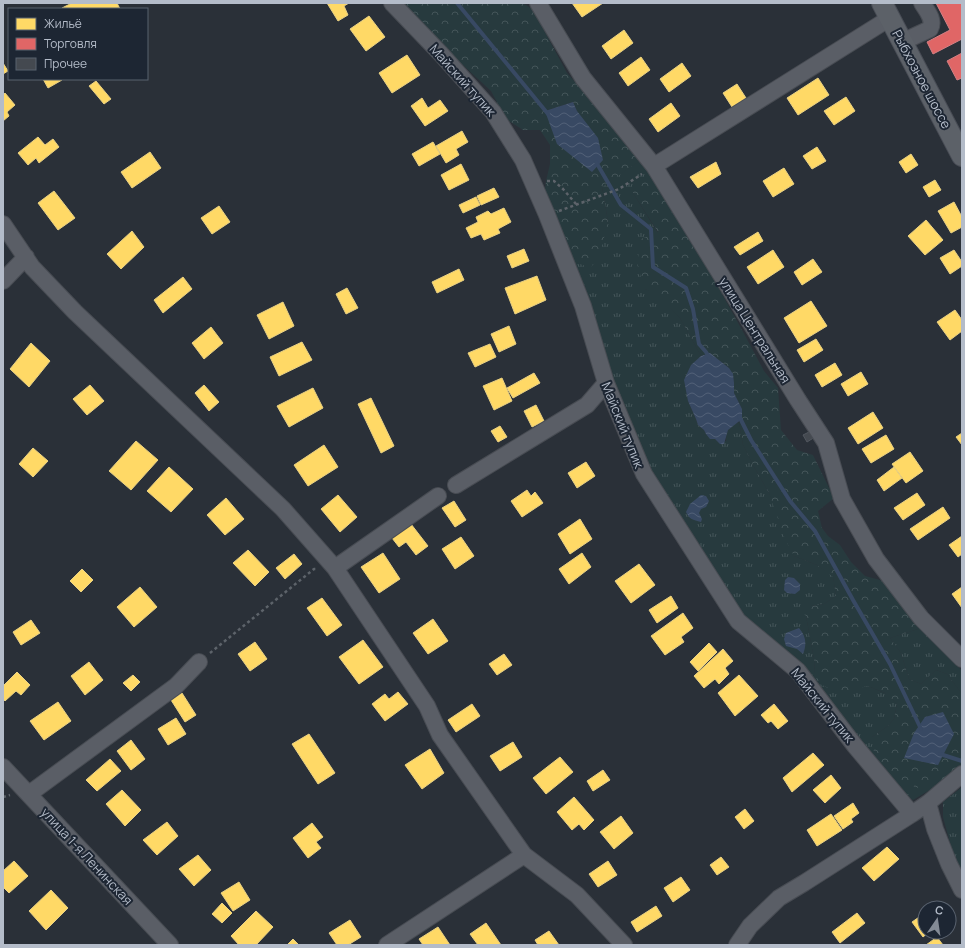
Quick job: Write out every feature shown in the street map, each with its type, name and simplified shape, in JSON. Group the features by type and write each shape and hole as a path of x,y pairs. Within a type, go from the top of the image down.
{"main road":[{"name":"Рыбхозное шоссе","path":"886,10 962,156"}],"street":[{"name":"Майский тупик","path":"392,3 441,54 493,112 523,160 547,215 583,306 606,383 644,474 738,620 798,671 855,746 912,814"},
{"name":"улица Центральная","path":"538,3 583,78 654,166 826,443 842,499 876,558 921,618 962,659"},
{"path":"902,42 930,30 932,20 922,3"},
{"path":"654,166 886,10"},
{"path":"3,224 32,267 75,312 283,509 335,568 427,706 440,735 524,855 577,895 624,945"},
{"path":"3,282 26,257"},
{"path":"456,485 587,405 606,383"},
{"path":"335,568 438,496"},
{"path":"29,794 176,686 199,662"},
{"name":"улица 1-я Ленинская","path":"3,767 170,945"},
{"path":"737,945 750,926 779,898 912,814 928,803 962,774"},
{"path":"928,803 935,829 962,890"},
{"path":"387,945 524,855"}],"path":[{"path":"547,215 619,189 654,166"},
{"path":"531,179 554,181 576,204"},
{"path":"199,662 314,569 335,568"}],"green space":[{"path":"403,3 521,3 526,5 533,10 567,73 632,146 641,160 602,187 608,222 599,258 590,268 573,261 544,198 550,164 550,145 540,130 523,130 506,119 491,91 436,40","holes":["573,102 577,111 545,111"]},
{"path":"641,160 656,175 633,193 658,233 645,289 656,293 680,318 701,356 691,366 688,401 698,425 706,434 718,442 726,441 729,429 739,422 743,445 769,493 794,556 817,565 833,576 836,596 824,604 811,606 806,616 814,659 815,674 868,686 887,694 897,704 894,719 888,726 872,737 943,782 913,800 900,792 741,617 649,470 622,413 573,261 590,267 608,222 602,186"},
{"path":"656,175 764,371 778,388 781,430 797,450 813,455 834,498 818,511 822,528 828,536 840,545 851,562 865,576 880,580 897,591 921,628 890,638 901,653 909,679 921,684 936,670 947,674 962,694 962,764 943,782 923,790 906,783 875,760 872,737 888,726 894,719 897,704 885,693 868,686 838,693 818,683 815,674 814,659 806,616 802,612 811,606 824,604 836,596 833,577 817,565 794,556 785,539 769,493 743,445 739,422 742,419 742,409 734,393 734,383 729,368 710,353 701,356 680,318 656,294 645,289 637,264 641,239 658,232 633,193 634,187"},
{"path":"921,628 962,671 962,694 947,674 936,670 921,684 909,679 901,653 890,638"},
{"path":"962,787 962,873 956,864 943,817 943,802"}],"water":[{"path":"573,102 577,111 598,138 603,160 592,172 557,144 545,111"},
{"path":"710,353 729,368 733,374 734,393 742,409 742,419 728,430 724,444 720,444 715,439 710,439 704,430 698,425 688,401 684,380 691,365 701,356"},
{"path":"701,495 706,496 709,501 706,507 701,509 699,513 702,519 701,522 692,519 686,512 690,504"},
{"path":"788,577 794,578 800,584 800,590 795,594 787,593 784,590 785,580"},
{"path":"799,628 805,640 803,654 797,649 786,646 784,639 786,633"},
{"path":"943,712 954,734 938,765 904,758 914,733 925,717"}],"building: Жильё":[{"path":"72,3 117,3 120,8 62,8"},
{"path":"327,3 349,3 344,6 348,15 338,21"},
{"path":"572,3 603,3 582,17"},
{"path":"369,16 385,37 366,51 350,29"},
{"path":"624,30 633,43 611,59 602,46"},
{"path":"407,55 420,75 392,93 379,73"},
{"path":"641,57 650,70 628,86 619,73"},
{"path":"3,63 8,71 3,74"},
{"path":"682,63 691,76 669,92 660,79"},
{"path":"818,78 829,95 798,115 787,98"},
{"path":"44,80 62,80 48,88"},
{"path":"96,81 111,99 104,104 89,86"},
{"path":"737,84 746,98 732,107 723,93"},
{"path":"5,93 15,105 7,112 9,116 3,121 3,95"},
{"path":"846,97 855,111 834,125 824,111"},
{"path":"422,98 428,108 440,100 448,111 425,126 411,106"},
{"path":"671,103 680,116 658,132 649,119"},
{"path":"462,131 468,142 456,149 459,155 446,163 436,146"},
{"path":"38,137 45,145 53,139 59,147 39,163 36,158 28,165 18,153"},
{"path":"433,142 440,154 419,166 412,154"},
{"path":"817,147 826,161 812,169 803,156"},
{"path":"150,152 161,168 132,188 121,172"},
{"path":"911,154 918,165 906,173 899,162"},
{"path":"716,162 721,174 698,188 690,177"},
{"path":"461,164 469,180 449,190 441,175"},
{"path":"784,168 794,184 773,197 763,181"},
{"path":"935,180 941,190 929,197 923,187"},
{"path":"494,188 499,197 481,205 477,196"},
{"path":"54,191 75,218 58,230 38,203"},
{"path":"476,197 480,205 463,213 459,205"},
{"path":"954,202 962,217 962,227 951,233 938,211"},
{"path":"219,206 230,222 212,234 201,218"},
{"path":"504,208 511,222 498,229 500,233 484,240 481,234 471,238 466,228 478,222 476,217 488,211 491,214"},
{"path":"926,220 943,240 925,255 908,236"},
{"path":"132,231 144,247 121,269 107,254"},
{"path":"758,232 763,241 740,255 734,247"},
{"path":"524,249 529,261 512,268 507,256"},
{"path":"773,250 784,267 758,284 747,267"},
{"path":"954,250 962,262 962,266 950,274 940,258"},
{"path":"813,259 822,272 802,285 794,272"},
{"path":"459,269 464,280 437,293 432,282"},
{"path":"537,276 546,300 515,314 505,288"},
{"path":"183,277 192,289 163,313 154,300"},
{"path":"347,288 358,308 346,314 336,294"},
{"path":"811,301 827,326 799,343 784,318"},
{"path":"283,302 294,326 269,339 257,315"},
{"path":"955,310 962,320 962,331 950,340 937,322"},
{"path":"509,326 516,344 499,352 491,334"},
{"path":"211,327 223,343 204,359 192,343"},
{"path":"816,339 823,350 804,362 797,350"},
{"path":"302,342 312,360 279,376 270,357"},
{"path":"31,343 50,361 29,387 10,369"},
{"path":"490,344 496,357 475,367 468,353"},
{"path":"835,363 842,375 822,387 815,375"},
{"path":"861,372 868,384 848,396 841,384"},
{"path":"534,373 540,383 513,398 507,388"},
{"path":"502,378 512,401 494,410 483,386"},
{"path":"90,385 104,401 87,415 73,399"},
{"path":"204,385 219,402 209,411 195,393"},
{"path":"313,388 323,408 289,427 277,406"},
{"path":"371,398 394,446 381,453 358,404"},
{"path":"536,405 544,421 532,427 524,411"},
{"path":"873,412 883,428 858,444 848,428"},
{"path":"500,426 507,437 498,442 491,431"},
{"path":"962,433 962,445 956,437"},
{"path":"886,435 894,449 871,463 862,449"},
{"path":"136,441 158,460 131,490 109,471"},
{"path":"324,445 338,467 308,486 294,465"},
{"path":"33,448 48,461 33,477 19,464"},
{"path":"910,452 923,471 906,483 892,464"},
{"path":"586,462 595,476 577,488 568,473"},
{"path":"169,467 193,489 171,512 147,491"},
{"path":"894,467 902,478 884,491 877,480"},
{"path":"527,490 531,496 535,492 543,503 522,517 511,501"},
{"path":"917,493 925,505 903,520 894,508"},
{"path":"338,495 357,517 340,532 321,509"},
{"path":"226,498 244,519 225,535 207,515"},
{"path":"454,501 466,520 455,527 442,508"},
{"path":"943,507 950,518 918,540 910,529"},
{"path":"580,519 592,539 570,554 558,534"},
{"path":"411,524 428,546 416,555 406,542 399,547 392,538"},
{"path":"962,536 962,554 958,557 949,545"},
{"path":"461,537 474,556 455,569 442,549"},
{"path":"248,550 269,572 255,586 233,563"},
{"path":"383,553 400,579 379,593 361,567"},
{"path":"582,553 591,567 569,584 559,569"},
{"path":"294,554 302,564 285,579 276,568"},
{"path":"639,564 655,585 631,603 615,581"},
{"path":"82,569 93,580 81,592 70,581"},
{"path":"140,587 157,607 134,627 117,607"},
{"path":"962,587 962,608 952,594"},
{"path":"671,596 678,608 657,623 649,610"},
{"path":"322,598 342,625 327,636 307,608"},
{"path":"683,613 693,628 681,637 684,642 665,655 651,636"},
{"path":"433,619 448,641 428,654 413,633"},
{"path":"31,620 40,633 21,645 13,632"},
{"path":"363,640 383,667 359,684 339,657"},
{"path":"255,642 267,659 250,671 238,654"},
{"path":"709,643 717,652 698,671 690,662"},
{"path":"723,649 733,661 725,668 729,674 719,684 715,679 704,688 694,676"},
{"path":"504,654 512,665 497,675 489,664"},
{"path":"89,662 103,680 85,695 71,676"},
{"path":"17,672 30,685 21,695 16,691 5,701 3,699 3,686"},
{"path":"133,675 140,682 131,691 123,683"},
{"path":"739,675 758,696 735,716 718,693"},
{"path":"398,692 408,704 385,721 372,704 385,694 389,699"},
{"path":"182,693 196,715 185,722 171,700"},
{"path":"58,702 71,721 44,740 30,721"},
{"path":"472,704 480,716 456,732 448,720"},
{"path":"774,704 788,721 778,729 771,721 768,723 761,715"},
{"path":"176,718 186,734 168,745 158,729"},
{"path":"309,734 335,773 318,784 292,744"},
{"path":"131,740 145,759 131,770 117,751"},
{"path":"513,742 522,757 500,771 490,756"},
{"path":"430,749 444,773 422,789 405,765"},
{"path":"813,753 824,765 792,792 783,778"},
{"path":"560,757 573,772 546,794 533,778"},
{"path":"110,759 121,771 97,791 86,780"},
{"path":"603,770 610,780 593,791 587,781"},
{"path":"831,775 841,788 825,803 813,790"},
{"path":"122,790 141,810 125,826 106,804"},
{"path":"574,797 594,820 584,830 579,824 572,830 557,812"},
{"path":"853,803 859,813 851,819 853,822 843,829 834,816"},
{"path":"745,809 754,821 744,829 735,817"},
{"path":"831,814 842,830 817,846 807,830"},
{"path":"621,816 633,833 614,849 600,832"},
{"path":"167,822 178,836 157,855 143,840"},
{"path":"312,823 323,837 316,842 321,848 308,858 293,838"},
{"path":"887,847 899,859 874,881 862,868"},
{"path":"198,855 211,870 194,886 179,869"},
{"path":"721,857 729,867 717,875 710,865"},
{"path":"14,861 28,876 9,893 3,887 3,871"},
{"path":"608,861 617,875 598,887 589,874"},
{"path":"681,877 690,890 673,902 664,888"},
{"path":"239,882 250,900 233,911 221,893"},
{"path":"51,890 68,908 46,930 29,911"},
{"path":"222,903 232,913 222,923 212,914"},
{"path":"656,906 662,916 637,932 631,922"},
{"path":"256,911 273,927 256,945 239,945 231,936"},
{"path":"857,913 865,923 840,943 832,932"},
{"path":"917,919 917,929 912,922"},
{"path":"350,920 361,937 348,945 337,945 329,933"},
{"path":"486,923 501,945 478,945 470,934"},
{"path":"438,927 450,945 423,945 419,939"},
{"path":"549,931 559,945 538,945 535,940"},
{"path":"293,939 299,945 287,945"},
{"path":"933,940 939,940 943,945 926,945"}],"building: Торговля":[{"path":"936,3 962,3 962,39 933,54 927,42 950,30"},
{"path":"962,53 962,78 957,80 947,61"}],"building: Прочее":[{"path":"811,431 815,437 807,442 803,435"}],"waterway":[{"path":"457,3 548,114"},
{"path":"596,162 621,205 651,229 653,267 686,288 693,309 699,344 710,359"},
{"path":"739,416 751,440 790,501 815,531 890,664 921,729"},
{"path":"940,754 962,761"}]}
